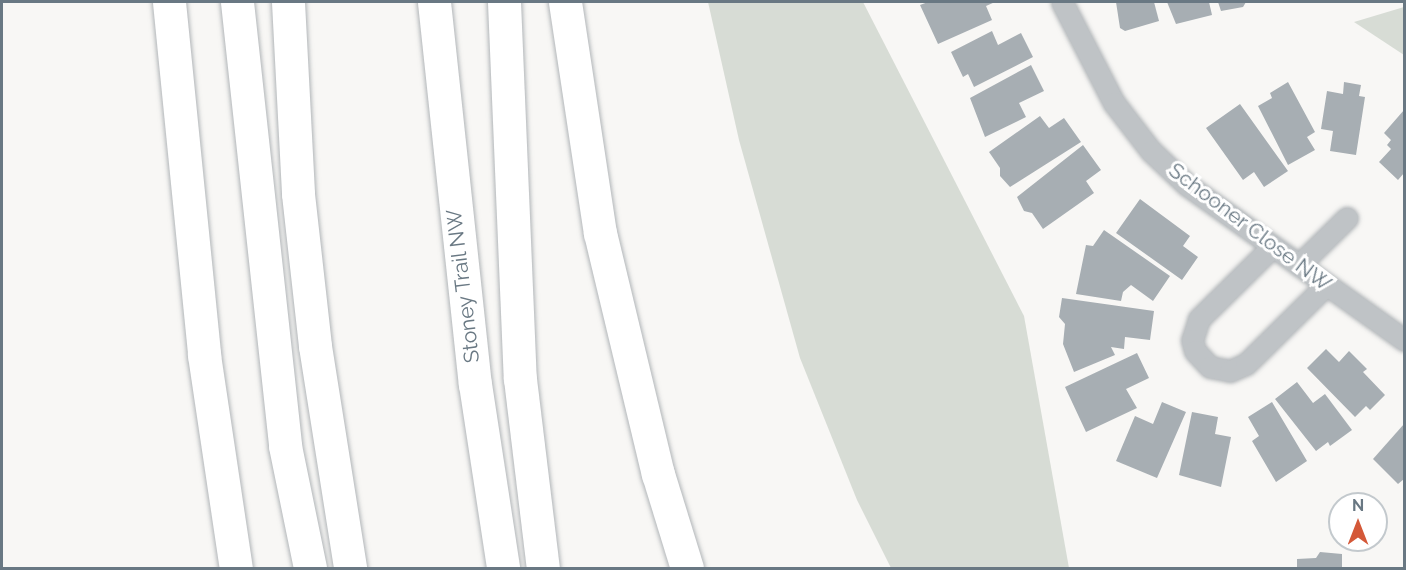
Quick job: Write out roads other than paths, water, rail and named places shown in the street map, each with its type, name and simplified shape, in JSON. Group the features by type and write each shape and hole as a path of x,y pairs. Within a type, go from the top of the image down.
{"highway":[{"path":"169,2 204,356 236,568"},
{"path":"237,2 285,446 310,568"},
{"path":"288,2 298,194 315,346 350,568"},
{"name":"Stoney Trail NW","path":"434,2 475,384 503,568"},
{"path":"504,2 520,379 543,568"},
{"path":"565,2 600,233 658,474 687,568"}],"street":[{"name":"Schooner Close NW","path":"1062,2 1114,103 1151,151 1187,185 1404,339"},
{"path":"1299,265 1347,218"},
{"path":"1272,247 1199,319 1192,340 1195,351 1210,368 1230,371 1246,364 1326,285"}]}
